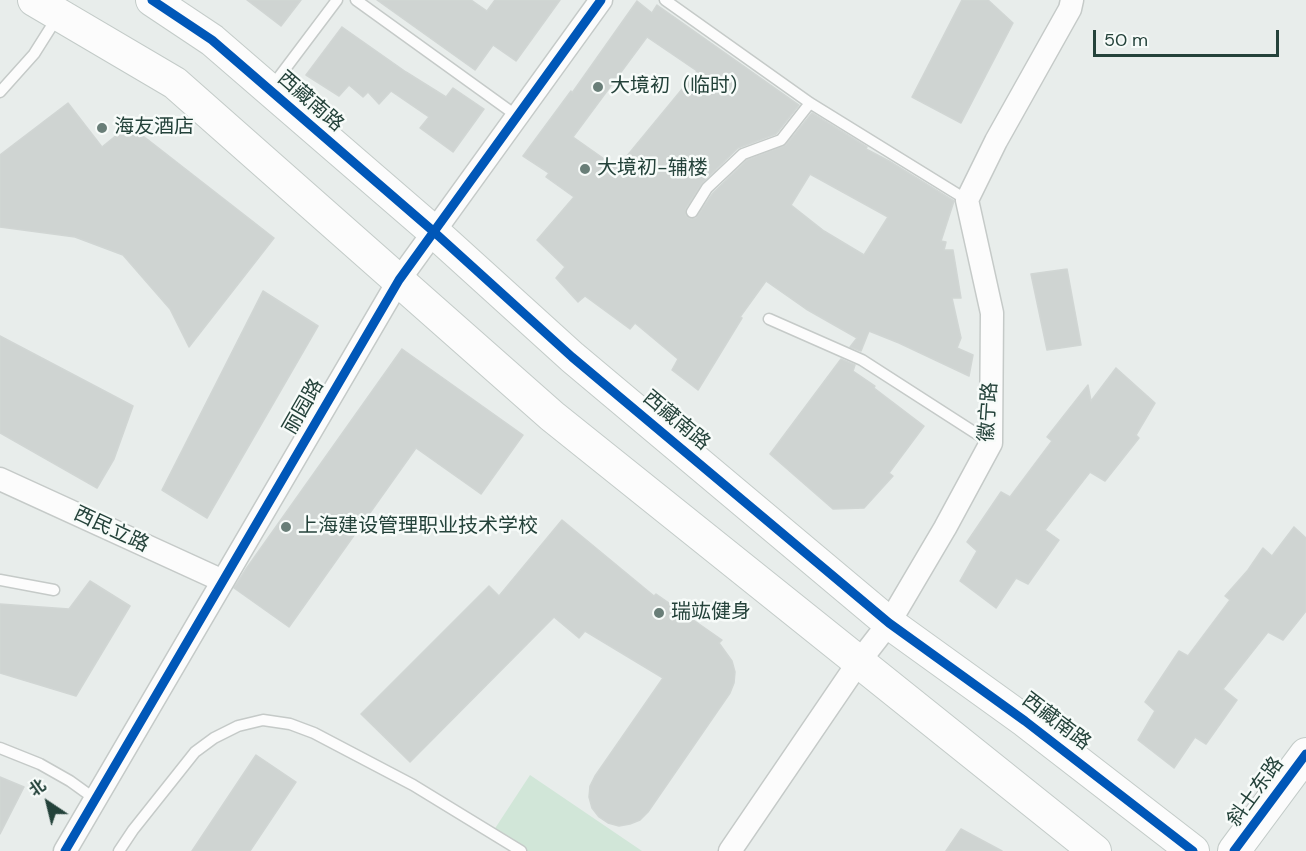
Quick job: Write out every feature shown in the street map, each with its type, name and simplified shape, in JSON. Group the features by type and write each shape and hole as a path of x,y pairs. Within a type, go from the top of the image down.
{"main road":[{"name":"西藏南路","path":"152,0 212,40 434,231 572,357 889,623 1025,721 1193,851"},
{"path":"46,7 175,83 552,416 1095,851"},
{"name":"斜土东路","path":"1234,851 1306,754"}],"street":[{"name":"丽园路","path":"65,851 399,280 601,0"},
{"path":"967,200 996,141 1070,9 1072,0"},
{"name":"徽宁路","path":"730,851 858,663 889,623 945,528 991,442 992,313 967,200"},
{"name":"西民立路","path":"0,480 223,581"}],"lane":[{"path":"269,90 337,0"},
{"path":"356,0 517,116"},
{"path":"665,0 810,103 967,200"},
{"path":"0,92 34,54 46,7"},
{"path":"692,212 707,188 743,154 781,140 810,103"},
{"path":"769,320 862,360 991,442"},
{"path":"0,580 54,590"},
{"path":"119,851 195,752 214,738 238,726 263,720 290,724 314,733 413,785 507,847 521,851"},
{"path":"0,748 40,764 95,799"}],"green space":[{"path":"530,775 642,851 521,851 492,833"}],"building":[{"path":"247,0 301,0 281,26"},
{"path":"377,0 471,0 487,11 495,0 560,0 516,61 493,45 475,70"},
{"path":"962,0 988,0 1013,23 961,123 912,97"},
{"path":"637,1 652,13 657,5 799,105 776,134 738,148 702,183 686,208 686,216 691,219 696,218 713,193 747,160 786,145 812,113 867,147 866,149 954,201 941,241 946,242 944,250 953,250 961,298 952,298 961,338 957,348 973,355 969,376 869,331 861,351 850,347 857,338 806,309 766,281 740,317 742,318 698,390 672,370 678,359 635,323 630,329 585,296 578,302 556,278 565,267 537,240 574,197 546,177 549,173 523,156 571,91 572,93","holes":["647,37 697,71 617,168 573,137","810,174 888,217 864,255 824,231 791,205"]},
{"path":"342,27 446,97 453,88 484,109 453,152 420,128 429,117 391,91 379,104 368,92 363,97 349,85 339,96 306,75"},
{"path":"68,103 102,147 129,125 274,238 189,347 170,309 123,255 75,237 0,227 0,155"},
{"path":"1067,269 1081,345 1047,350 1031,274"},
{"path":"263,291 318,326 207,518 162,490"},
{"path":"0,336 133,406 114,459 97,488 0,433"},
{"path":"402,349 523,435 481,494 416,448 289,627 234,588"},
{"path":"841,359 855,365 853,371 924,426 889,473 893,476 864,508 833,509 770,454"},
{"path":"1116,368 1155,403 1136,435 1139,438 1105,481 1090,472 1045,530 1059,540 1028,584 1016,578 996,608 960,581 977,551 967,542 1001,492 1010,497 1052,441 1047,437 1088,385 1091,401"},
{"path":"562,520 654,596 656,594 722,640 719,643 732,661 735,672 730,693 648,812 640,820 630,824 619,826 599,817 592,808 589,797 590,786 663,678 585,631 579,638 554,617 410,762 361,714 489,586 499,596"},
{"path":"1294,527 1306,538 1306,611 1283,640 1268,632 1223,689 1237,700 1206,744 1195,737 1174,768 1138,740 1155,711 1145,702 1179,651 1188,656 1230,600 1225,596 1248,570 1263,548 1272,556"},
{"path":"90,581 130,606 76,696 0,673 0,604 69,609"},
{"path":"256,755 296,782 250,851 192,851"},
{"path":"0,777 24,787 0,834"},
{"path":"961,829 1002,851 946,851"}],"cycle path":[{"path":"152,0 212,40 433,231 572,357 889,623 1025,721 1193,851"},
{"path":"65,851 399,280 601,0"},
{"path":"1234,851 1306,754"}],"place":[{"name":"大境初（临时）","path":"598,87"},
{"name":"海友酒店","path":"102,128"},
{"name":"大境初-辅楼","path":"585,169"},
{"name":"上海建设管理职业技术学校","path":"286,527"},
{"name":"瑞竑健身","path":"659,613"}]}
